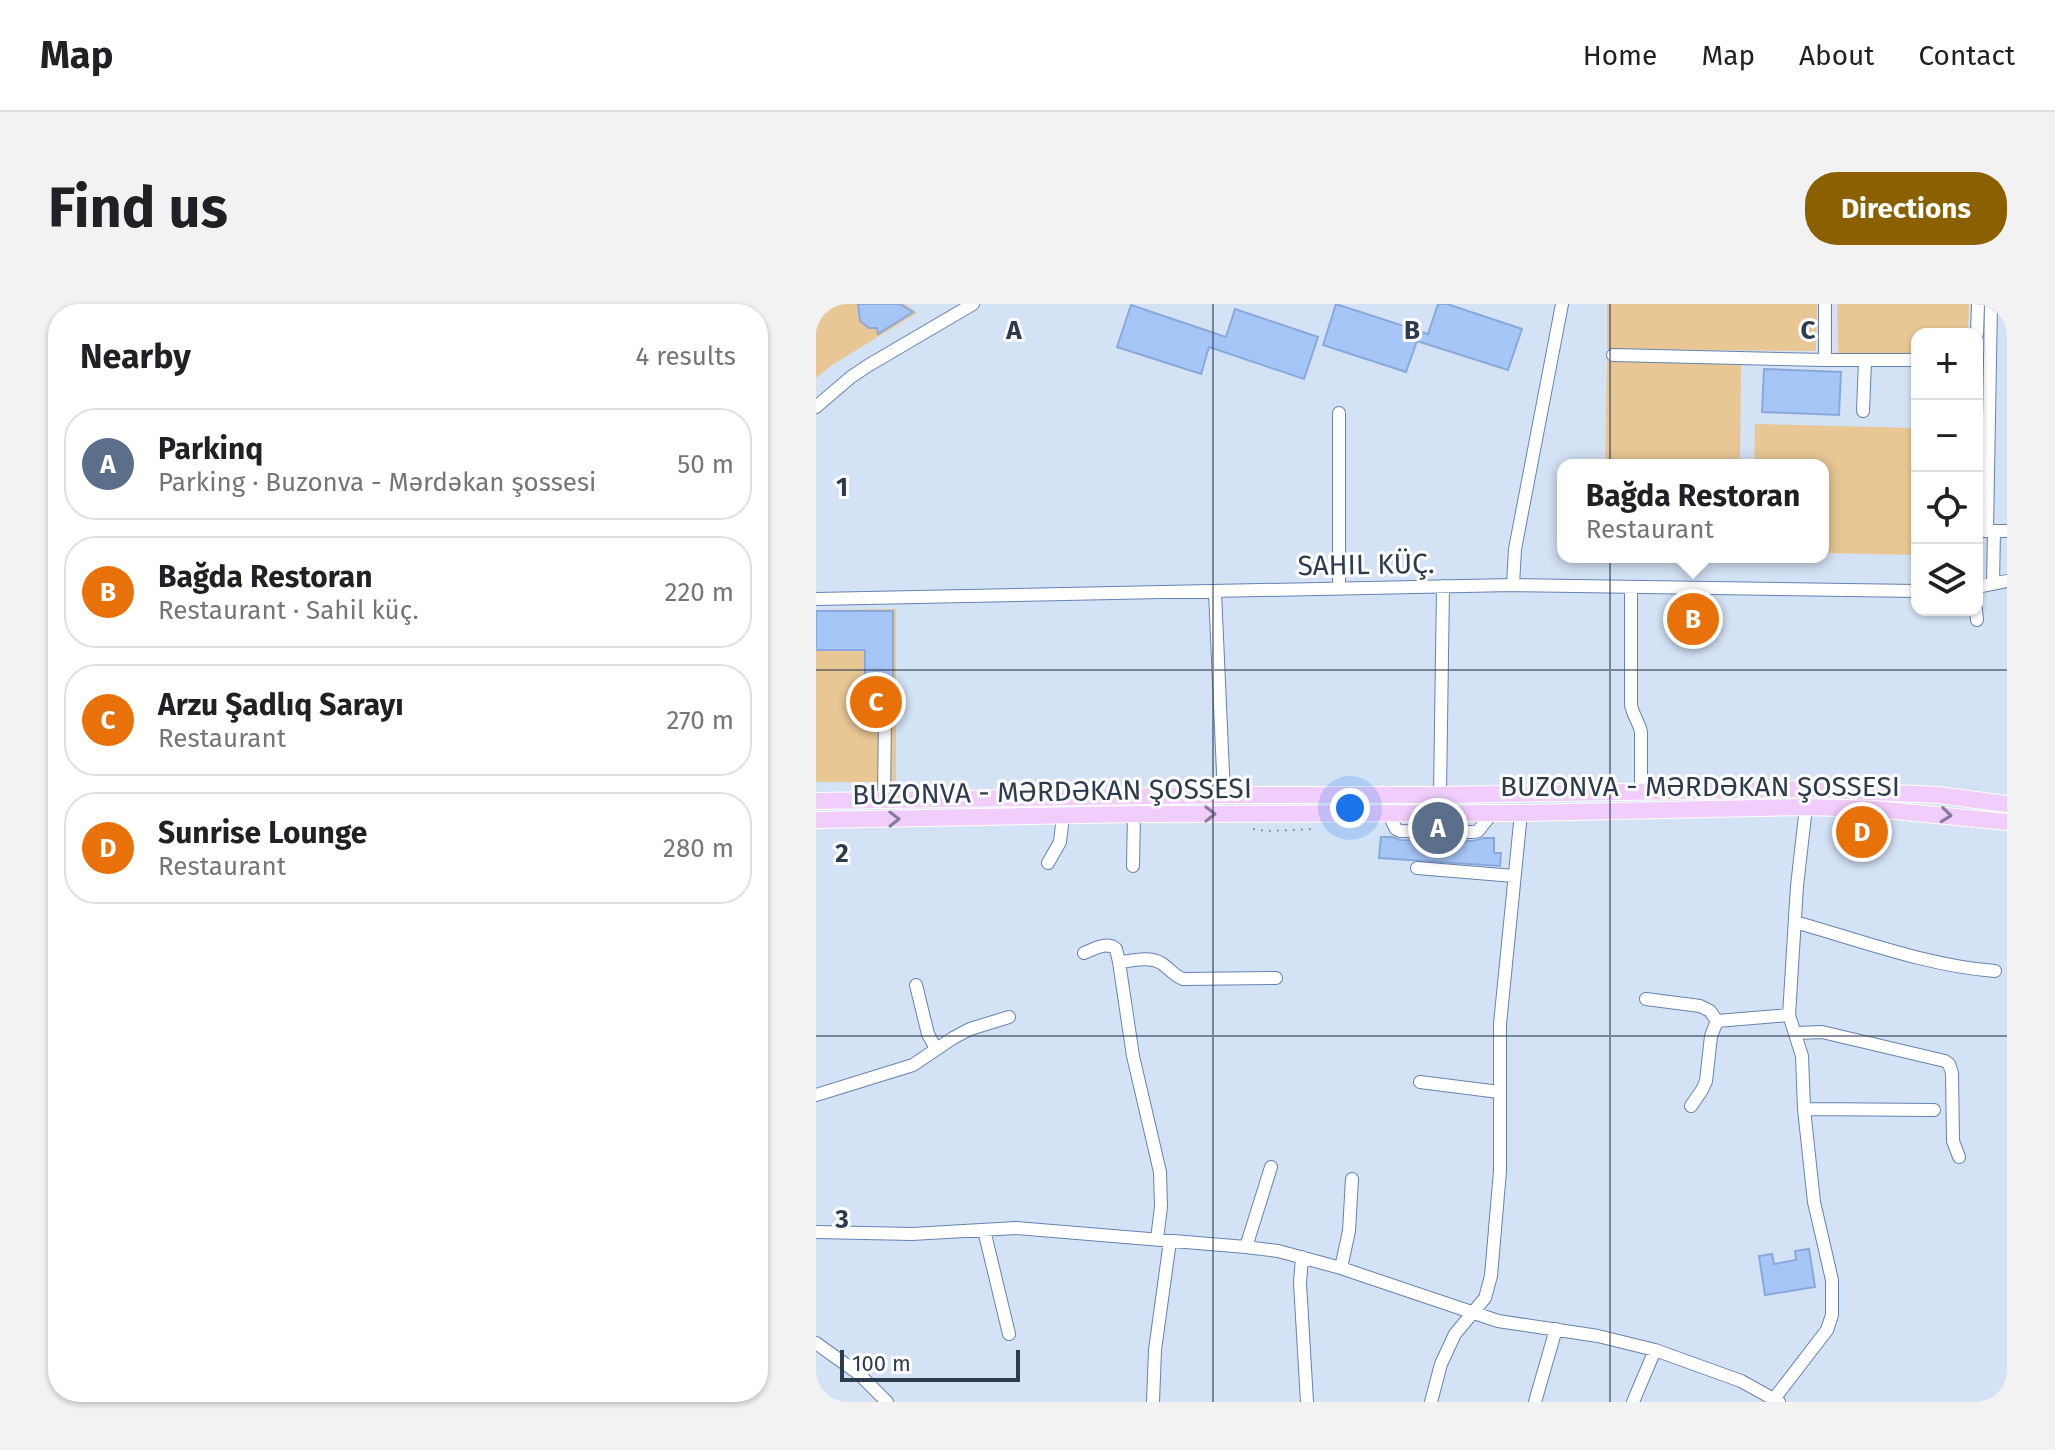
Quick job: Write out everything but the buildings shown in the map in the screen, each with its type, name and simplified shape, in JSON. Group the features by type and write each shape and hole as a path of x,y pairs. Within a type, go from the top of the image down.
{"main road":[{"path":"816,801 1806,789 1938,795 2007,804"},
{"name":"BUZONVA - MƏRDƏKAN ŞOSSESI","path":"816,820 1806,807 1875,809 2007,822"}],"street":[{"path":"816,407 869,365 973,304"},
{"path":"1513,585 1515,549 1562,304"},
{"path":"1825,304 1825,360"},
{"path":"1977,328 1978,304"},
{"path":"1991,304 1993,584"},
{"path":"1613,355 1911,360"},
{"path":"1863,411 1865,361"},
{"path":"1339,413 1339,589"},
{"path":"1983,586 2007,581"},
{"name":"SAHIL KÜÇ.","path":"816,599 1513,585 1911,591"},
{"path":"1440,795 1443,586"},
{"path":"1631,587 1631,704 1641,732 1641,792"},
{"path":"1215,592 1224,795"},
{"path":"884,801 885,716"},
{"path":"816,1232 912,1234 1016,1228 1246,1247 1341,1268 1471,1313 1513,1324 1598,1336 1655,1350 1725,1374 1756,1396 1777,1400 1827,1330 1832,1315 1832,1280 1817,1223 1804,1109 1802,1056 1789,1015 1797,886 1806,807"},
{"path":"1431,1402 1441,1364 1455,1334 1489,1291 1500,1171 1500,1024 1521,813"},
{"path":"1133,866 1134,814"},
{"path":"1048,863 1060,842 1063,816"},
{"path":"1417,868 1514,876"},
{"path":"1795,922 1925,959 1995,971"},
{"path":"1084,953 1106,945 1116,949 1133,1056 1160,1172 1163,1240 1153,1402"},
{"path":"1119,962 1157,961 1177,978 1183,979 1276,978"},
{"path":"916,985 928,1034 936,1049"},
{"path":"1646,999 1700,1006 1710,1011 1717,1021"},
{"path":"1717,1021 1789,1015"},
{"path":"816,1095 913,1065 970,1029 1009,1017"},
{"path":"1691,1106 1706,1081 1711,1036 1717,1021"},
{"path":"1796,1033 1822,1032 1949,1064 1952,1073 1953,1141 1959,1157"},
{"path":"1420,1082 1499,1092"},
{"path":"1804,1109 1934,1110"},
{"path":"1246,1247 1271,1167"},
{"path":"1341,1268 1349,1231 1352,1179"},
{"path":"984,1230 1009,1334"},
{"path":"1302,1257 1300,1283 1307,1402"},
{"path":"1535,1402 1556,1329"},
{"path":"816,1343 859,1374 887,1402"},
{"path":"1633,1402 1655,1350"}],"shaded area":[{"path":"816,304 905,304 917,313 816,378"},
{"path":"1607,304 1817,304 1816,351 1607,349"},
{"path":"1837,304 1969,304 1968,328 1911,328 1911,353 1838,354"},
{"path":"1607,361 1741,363 1740,459 1605,459"},
{"path":"1755,424 1911,428 1911,555 1829,553 1829,459 1754,459"},
{"path":"896,609 896,782 816,782 816,610"}],"place":[{"name":"Bağda Restoran","path":"1693,619"},
{"name":"Arzu Şadlıq Sarayı","path":"876,702"},
{"name":"Parkinq","path":"1438,828"},
{"name":"Sunrise Lounge","path":"1862,832"}]}
